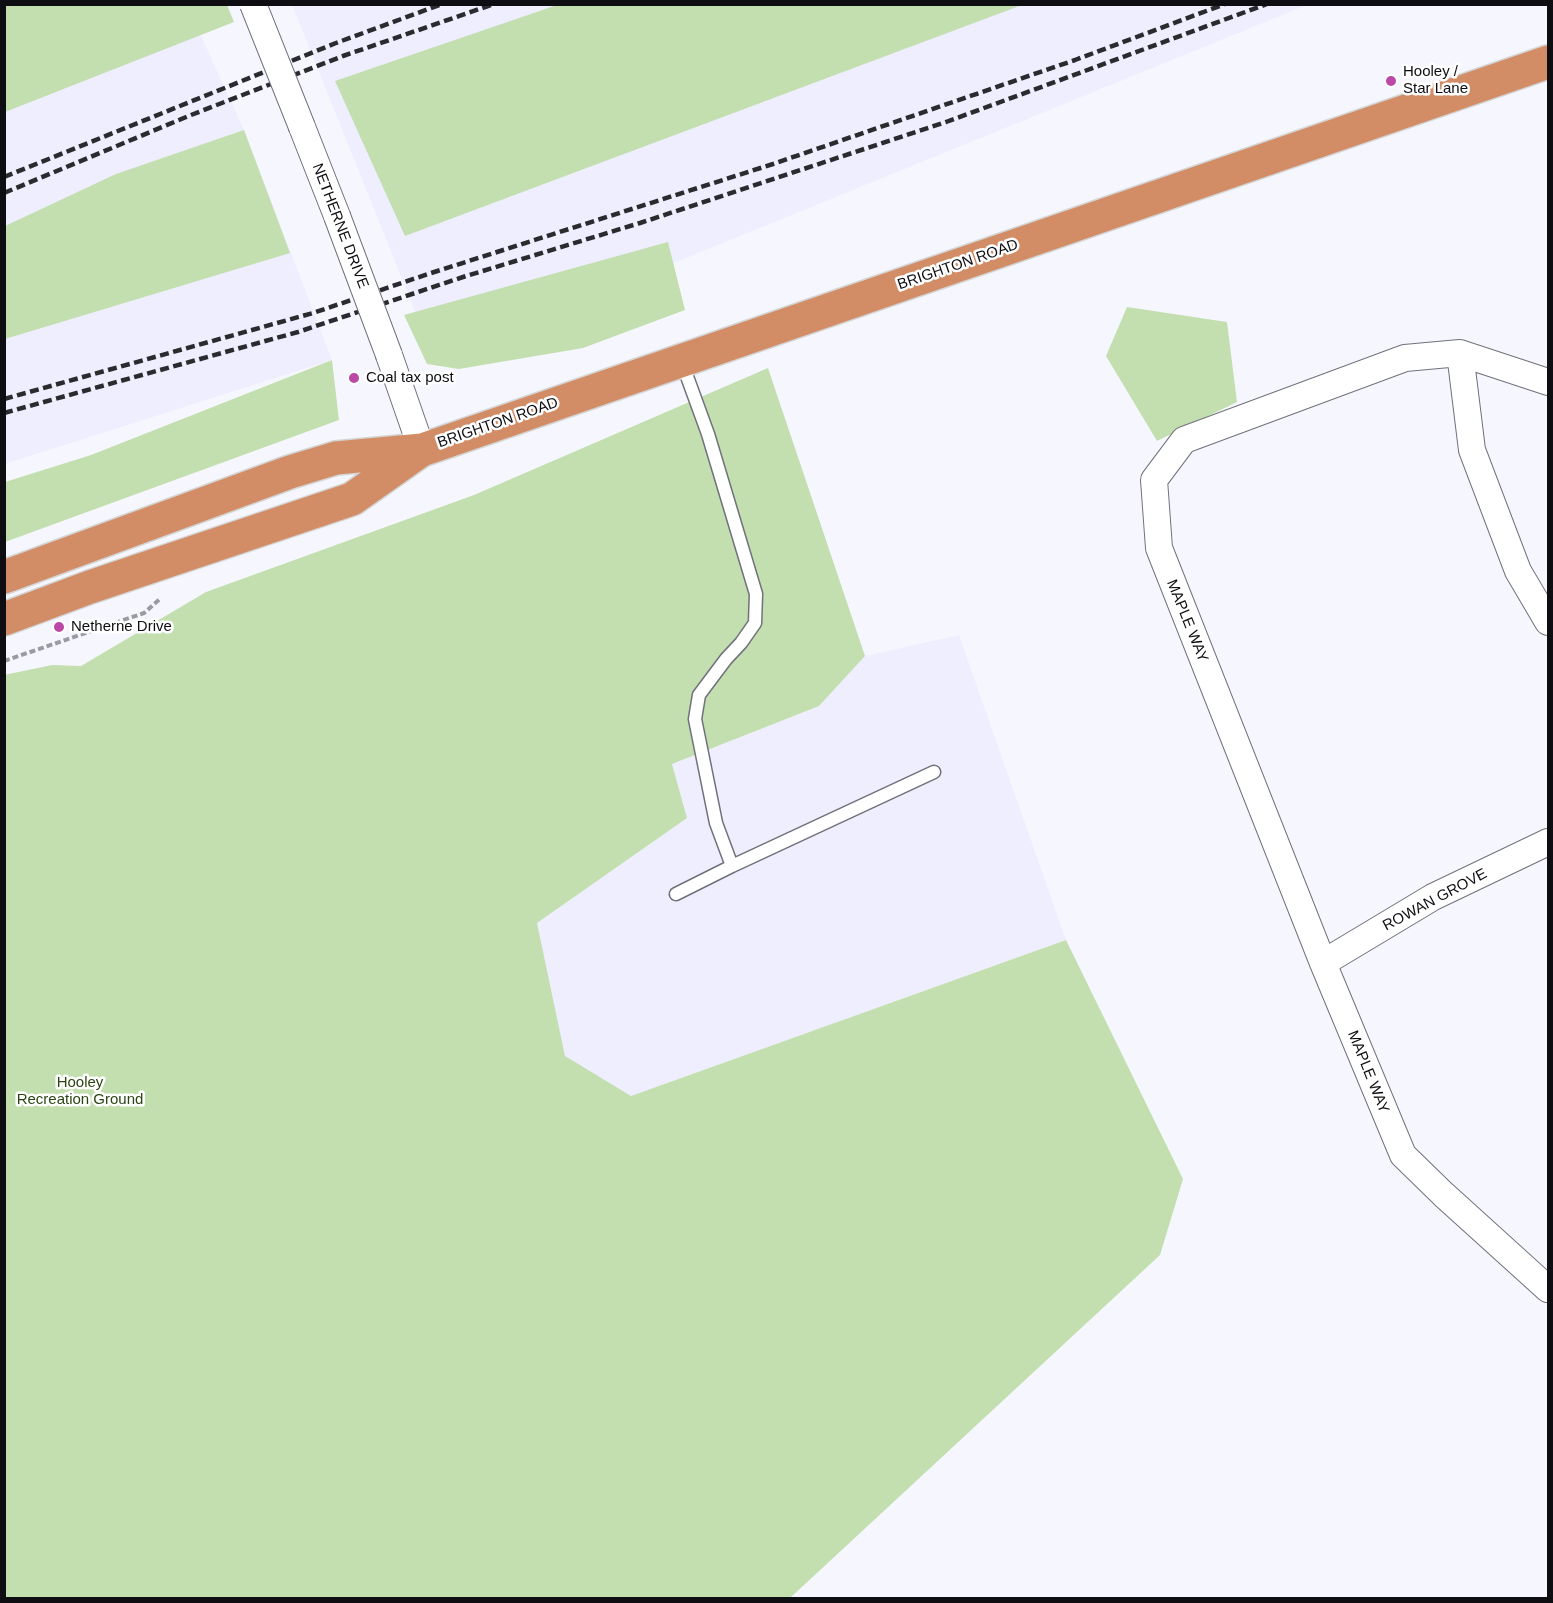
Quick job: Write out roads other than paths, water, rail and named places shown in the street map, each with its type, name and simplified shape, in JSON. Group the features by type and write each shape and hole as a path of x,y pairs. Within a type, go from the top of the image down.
{"highway":[{"name":"BRIGHTON ROAD","path":"4,577 336,458 422,450 1548,62"},
{"name":"BRIGHTON ROAD","path":"1495,82 1548,75"},
{"name":"BRIGHTON ROAD","path":"4,619 90,587 352,499 422,450"}],"street":[{"name":"NETHERNE DRIVE","path":"253,4 337,216 422,450"},
{"path":"1548,382 1460,353 1472,450 1518,571 1548,622"},
{"name":"MAPLE WAY","path":"1460,353 1405,358 1184,440 1154,480 1158,548 1323,963 1403,1155 1548,1289"},
{"name":"ROWAN GROVE","path":"1323,963 1434,897 1548,842"}],"lane":[{"path":"681,360 708,434 756,594 754,623 741,643 699,695 695,719 716,823 732,866"},
{"path":"676,894 934,772"}],"railway":[{"path":"4,177 336,43 442,4"},
{"path":"4,193 191,115 343,56 494,4"},
{"path":"4,399 313,313 773,164 1075,60 1225,4"},
{"path":"4,413 298,332 463,277 640,223 946,122 1267,4"}],"place":[{"name":"Hooley / Star Lane","path":"1391,81"},
{"name":"Coal tax post","path":"354,378"},
{"name":"Netherne Drive","path":"59,627"}],"park label":[{"name":"Hooley Recreation Ground","path":"80,1092"}]}
